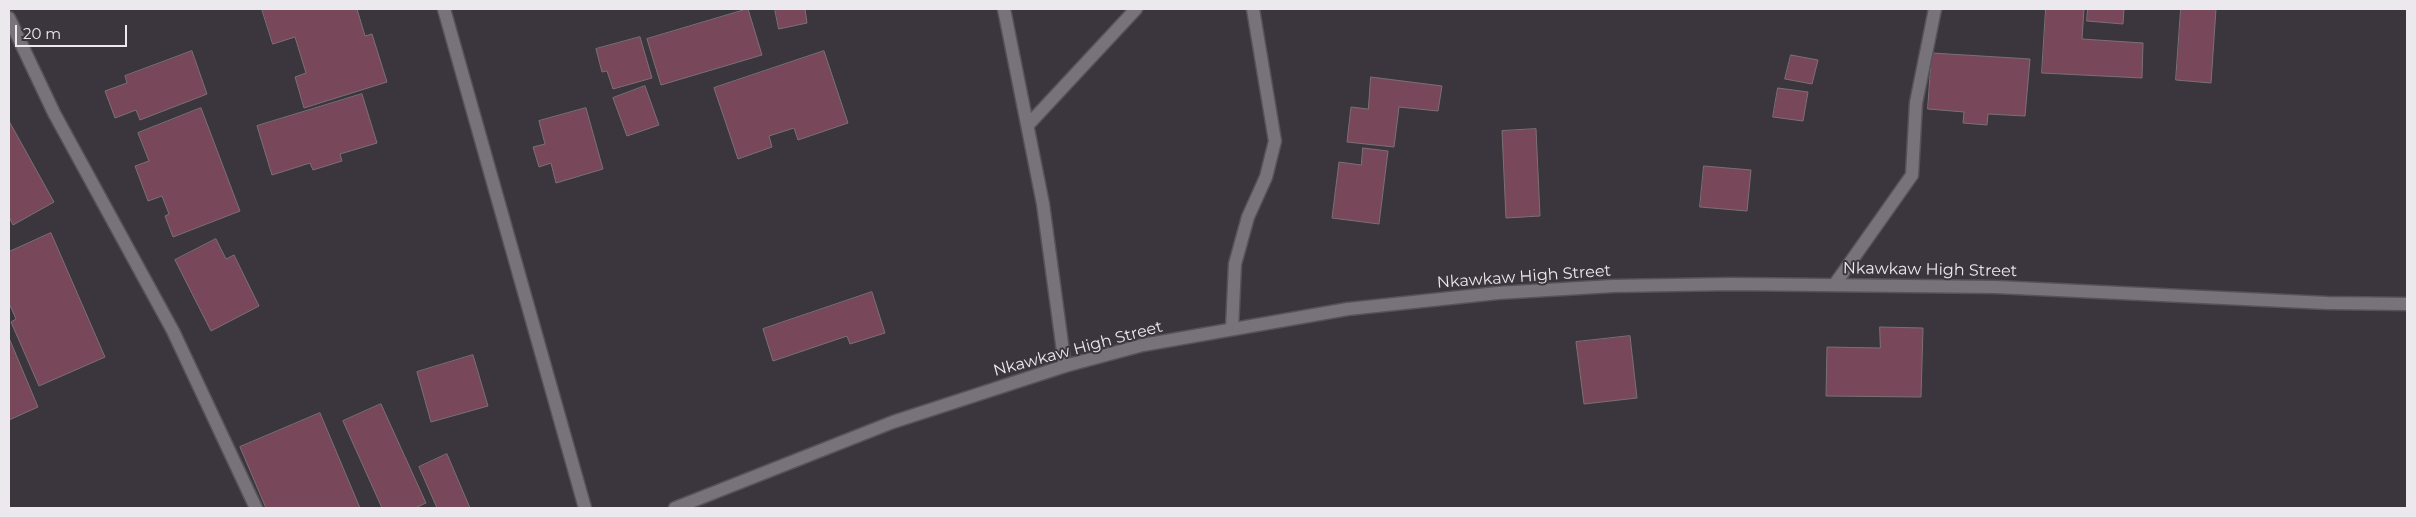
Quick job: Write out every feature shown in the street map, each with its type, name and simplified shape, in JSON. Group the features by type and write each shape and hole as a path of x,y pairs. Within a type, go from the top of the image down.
{"street":[{"path":"444,9 585,508"},
{"path":"1004,9 1043,204 1065,366"},
{"path":"1028,125 1136,9"},
{"path":"1232,329 1234,264 1248,217 1266,177 1275,141 1253,9"},
{"path":"1835,284 1912,174 1916,103 1935,9"},
{"path":"9,18 54,113 173,331 256,508"},
{"name":"Nkawkaw High Street","path":"675,508 892,422 1065,366 1143,345 1348,309 1498,293 1613,286 1835,284 1996,287 2327,303 2407,304"}],"building":[{"path":"262,9 357,9 365,36 372,34 387,82 304,108 295,77 306,73 295,37 273,44"},
{"path":"748,9 762,55 661,85 647,39"},
{"path":"775,9 805,9 807,23 779,29"},
{"path":"2046,9 2084,9 2082,39 2143,43 2142,78 2042,73"},
{"path":"2088,9 2124,9 2123,24 2087,21"},
{"path":"2181,9 2216,9 2211,83 2176,80"},
{"path":"640,37 652,78 613,89 607,71 602,72 596,49"},
{"path":"192,51 207,94 140,120 136,110 115,118 105,91 127,83 125,76"},
{"path":"824,51 848,123 798,140 794,128 769,136 772,147 738,159 714,88"},
{"path":"1932,53 2030,59 2025,116 1988,114 1987,125 1963,123 1964,112 1928,109"},
{"path":"1791,55 1818,60 1812,84 1785,79"},
{"path":"1371,77 1442,86 1438,111 1399,107 1394,147 1347,142 1351,107 1368,109"},
{"path":"645,86 659,125 627,136 613,98"},
{"path":"1778,88 1808,92 1803,121 1773,117"},
{"path":"362,94 377,143 340,154 342,161 313,170 310,163 272,175 257,126"},
{"path":"201,108 240,211 173,237 165,216 169,214 162,196 148,201 135,166 149,161 138,133"},
{"path":"586,108 603,169 556,183 551,163 539,167 533,147 545,144 539,121"},
{"path":"9,121 54,202 13,225 9,217"},
{"path":"1536,129 1540,216 1506,218 1502,131"},
{"path":"1363,148 1388,151 1379,224 1332,218 1339,162 1361,165"},
{"path":"1704,166 1751,170 1747,211 1700,207"},
{"path":"51,233 105,357 39,386 11,322 16,319 9,303 9,252"},
{"path":"216,239 226,259 234,255 259,306 211,331 175,260"},
{"path":"872,292 885,333 850,344 847,336 773,361 763,329"},
{"path":"1880,327 1923,328 1921,397 1826,396 1827,347 1880,348"},
{"path":"1630,336 1637,398 1584,404 1576,342"},
{"path":"9,338 38,407 9,420"},
{"path":"473,355 488,406 431,422 417,372"},
{"path":"381,404 426,503 415,508 382,508 343,421"},
{"path":"320,413 360,508 266,508 240,447"},
{"path":"447,454 470,508 437,508 419,467"}]}
